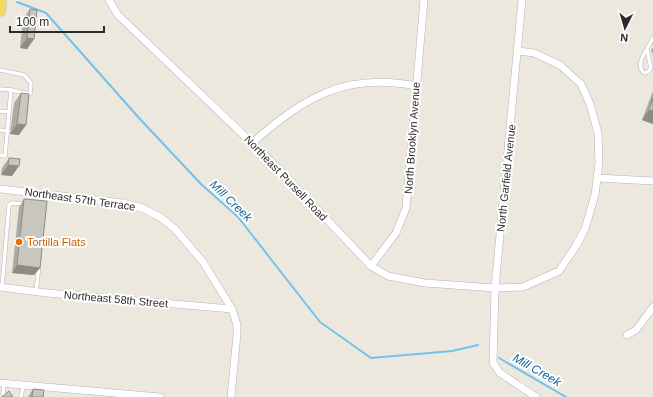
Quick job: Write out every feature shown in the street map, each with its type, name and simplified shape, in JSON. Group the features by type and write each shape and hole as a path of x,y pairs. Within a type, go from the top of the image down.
{"main road":[{"path":"0,11 1,0"}],"street":[{"name":"Northeast Pursell Road","path":"109,0 118,15 277,167 371,266 379,272 398,279 495,288 523,287 560,271 576,246 592,207 598,178 598,133 590,104 584,88 568,71 552,60 534,53 518,51"},
{"name":"North Brooklyn Avenue","path":"371,266 396,233 406,208 424,0"},
{"name":"North Garfield Avenue","path":"522,0 495,288 493,363 500,373 536,397"},
{"path":"252,143 286,114 334,89 360,83 375,82 416,86"},
{"path":"598,178 653,181"},
{"name":"Northeast 57th Terrace","path":"0,189 46,197 132,205 160,217 175,229 203,262 232,309 237,325 237,334 231,397"},
{"name":"Northeast 58th Street","path":"1,287 232,309"},
{"path":"627,335 636,330 653,307"},
{"path":"2,383 22,386 160,397"}],"lane":[{"path":"647,50 651,68 648,72 644,73 640,70 639,64 653,38"},
{"path":"0,70 24,74 31,83 30,94 0,89"},
{"path":"0,155 5,156 11,90"},
{"path":"0,112 9,112"},
{"path":"0,130 8,131"},
{"path":"1,287 9,205 12,203 32,205"},
{"path":"0,246 6,246"},
{"path":"36,291 39,260"},
{"path":"2,383 3,393 6,397"},
{"path":"21,397 22,386"}],"building":[{"path":"30,9 37,10 34,39 27,38"},
{"path":"21,93 29,94 26,125 17,124"},
{"path":"653,98 653,111 649,110"},
{"path":"9,158 20,159 19,166 8,165"},
{"path":"24,199 47,201 40,268 17,265"},
{"path":"33,389 44,390 43,397 32,397"},
{"path":"9,391 13,397 2,397"}],"waterway":[{"name":"Mill Creek","path":"17,2 46,13 139,118 201,184 238,217 320,322 371,358 452,351 478,345"},
{"name":"Mill Creek","path":"499,358 566,397"}],"place":[{"name":"Tortilla Flats","path":"19,242"}]}
